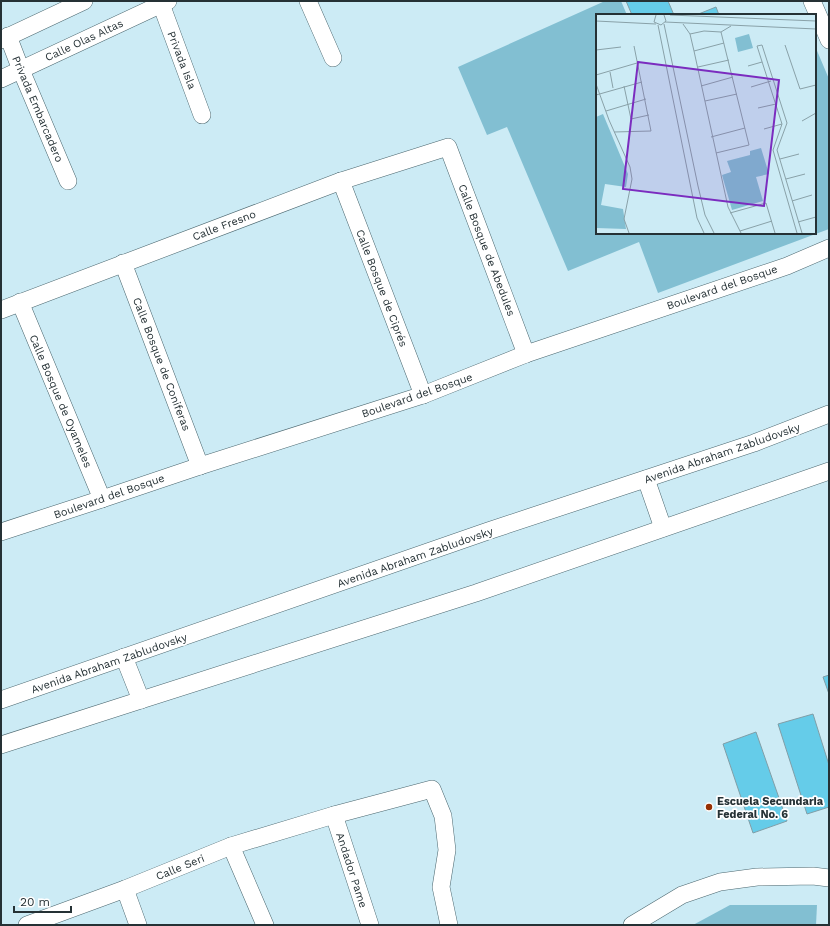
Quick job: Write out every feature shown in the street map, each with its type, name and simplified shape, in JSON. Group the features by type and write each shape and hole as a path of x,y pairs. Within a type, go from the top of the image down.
{"street":[{"path":"4,38 84,1"},
{"path":"308,1 333,58"},
{"path":"812,1 829,40"},
{"name":"Calle Olas Altas","path":"1,79 164,3"},
{"name":"Privada Isla","path":"164,3 202,115"},
{"name":"Privada Embarcadero","path":"4,38 21,70 68,181"},
{"name":"Calle Fresno","path":"1,310 341,181 448,147"},
{"name":"Calle Bosque de Abedules","path":"448,147 526,354"},
{"name":"Calle Bosque de Ciprés","path":"341,181 423,395"},
{"name":"Boulevard del Bosque","path":"1,532 200,466 423,395 526,354 787,266 829,248"},
{"name":"Calle Bosque de Coniferas","path":"123,263 200,466"},
{"name":"Calle Bosque de Oyameles","path":"20,302 102,499"},
{"name":"Avenida Abraham Zabludovsky","path":"1,700 480,534 754,443 829,414"},
{"path":"1,746 476,593 829,471"},
{"path":"646,479 663,528"},
{"path":"124,657 141,700"},
{"name":"Calle Seri","path":"27,925 125,889 230,846 334,815 432,789 443,816 447,850 441,887 449,925"},
{"name":"Andador Pame","path":"334,815 370,925"},
{"path":"230,846 265,925"},
{"path":"632,925 682,895 720,882 757,877 813,876 829,878"},
{"path":"125,889 138,925"}],"shaded area":[{"path":"605,1 621,1 627,14 596,14 596,234 816,234 658,293 639,242 568,271 507,127 487,135 458,67"},
{"path":"816,48 829,79 829,229 816,234"},
{"path":"730,905 817,905 816,925 693,925"}],"building":[{"path":"626,1 668,1 674,14 632,14"},
{"path":"716,7 719,14 698,14"},
{"path":"829,675 829,694 823,677"},
{"path":"813,714 829,765 829,807 807,814 778,724"},
{"path":"756,732 787,821 753,833 723,744"}],"place":[{"name":"Escuela Secundaria Federal No. 6","path":"709,807"}]}
